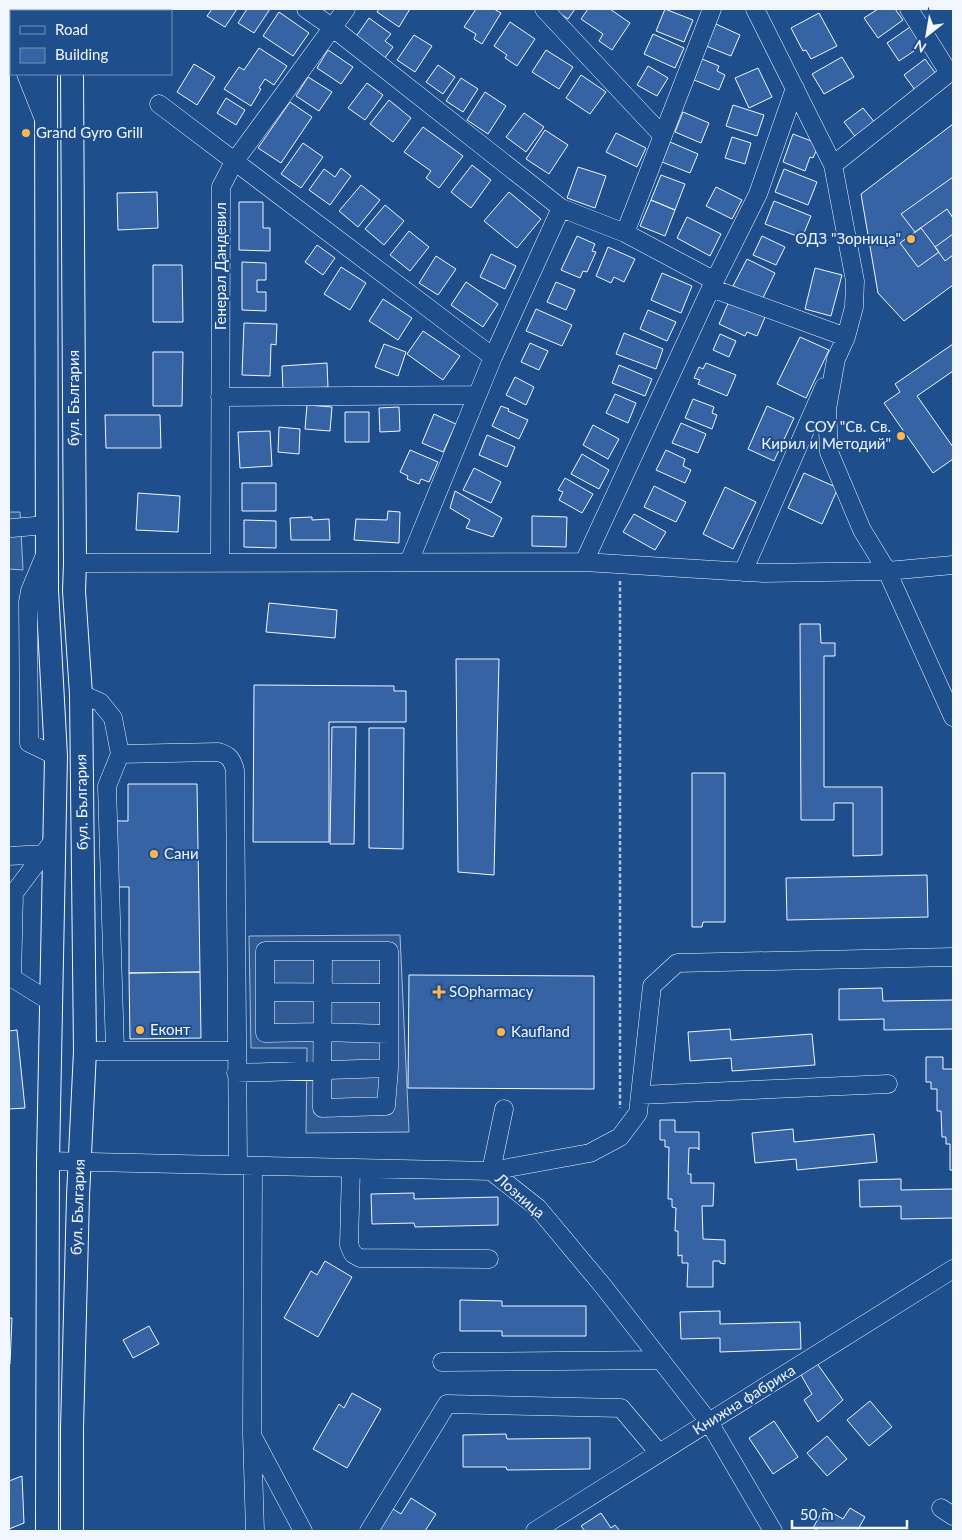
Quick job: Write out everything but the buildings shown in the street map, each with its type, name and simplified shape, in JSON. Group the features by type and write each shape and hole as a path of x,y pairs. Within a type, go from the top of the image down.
{"main road":[{"name":"бул. България","path":"46,75 46,526 47,590 56,756 49,847 51,1002 48,1161 47,1531"},
{"name":"бул. България","path":"72,75 74,591 81,694 85,1051 72,1429 72,1531"}],"street":[{"path":"306,9 333,28 561,208 626,233 713,284 846,337"},
{"name":"Генерал Дандевил","path":"220,563 221,187 234,162 346,9"},
{"path":"544,9 663,136"},
{"path":"626,233 712,9"},
{"path":"743,572 846,337 854,307 856,281 833,164 755,9"},
{"path":"833,164 949,73 909,9"},
{"path":"26,75 46,122"},
{"path":"584,562 713,284 758,194 795,88"},
{"path":"160,104 493,357"},
{"path":"409,562 493,357 561,208"},
{"path":"836,359 826,409 829,452 862,530 887,571 953,717"},
{"path":"220,396 477,395"},
{"path":"12,528 46,526"},
{"path":"75,563 584,562 743,572 887,571 953,564"},
{"path":"81,694 100,702 113,718 120,754 107,786 115,1050"},
{"path":"120,754 218,752 226,754 232,760 235,770 236,1073 245,1166 256,1531"},
{"path":"9,856 49,847"},
{"path":"49,847 14,893 12,978 51,1002"},
{"path":"323,951 322,993 322,1032 322,1108 386,1106 389,1068 389,1034 389,951 323,951 265,951 265,1034 322,1032 389,1034"},
{"path":"504,1109 491,1171 590,1153 620,1137 638,1113 652,986 677,963 953,957"},
{"path":"265,992 389,993"},
{"path":"85,1051 236,1051"},
{"path":"236,1073 389,1068"},
{"path":"640,1095 888,1084"},
{"name":"Лозница","path":"48,1161 491,1171 538,1208 661,1360 709,1422 772,1531"},
{"path":"351,1168 349,1245 353,1254 360,1258 489,1259"},
{"name":"Книжна фабрика","path":"535,1531 953,1268"},
{"path":"442,1362 661,1360"},
{"path":"369,1531 446,1404 621,1408 659,1453"},
{"path":"252,1434 303,1531"}],"path":[{"path":"620,564 620,1108"}],"shaded area":[{"path":"9,512 20,512 23,570 9,569"},
{"path":"400,935 409,1132 306,1133 307,1048 251,1048 249,936"}],"place":[{"name":"Grand Gyro Grill","path":"26,133"},
{"name":"ОДЗ \"Зорница\"","path":"911,239"},
{"name":"СОУ \"Св. Св. Кирил и Методий\"","path":"901,436"},
{"name":"Сани","path":"154,854"},
{"name":"SOpharmacy","path":"439,992"},
{"name":"Еконт","path":"140,1030"},
{"name":"Kaufland","path":"501,1032"}]}
